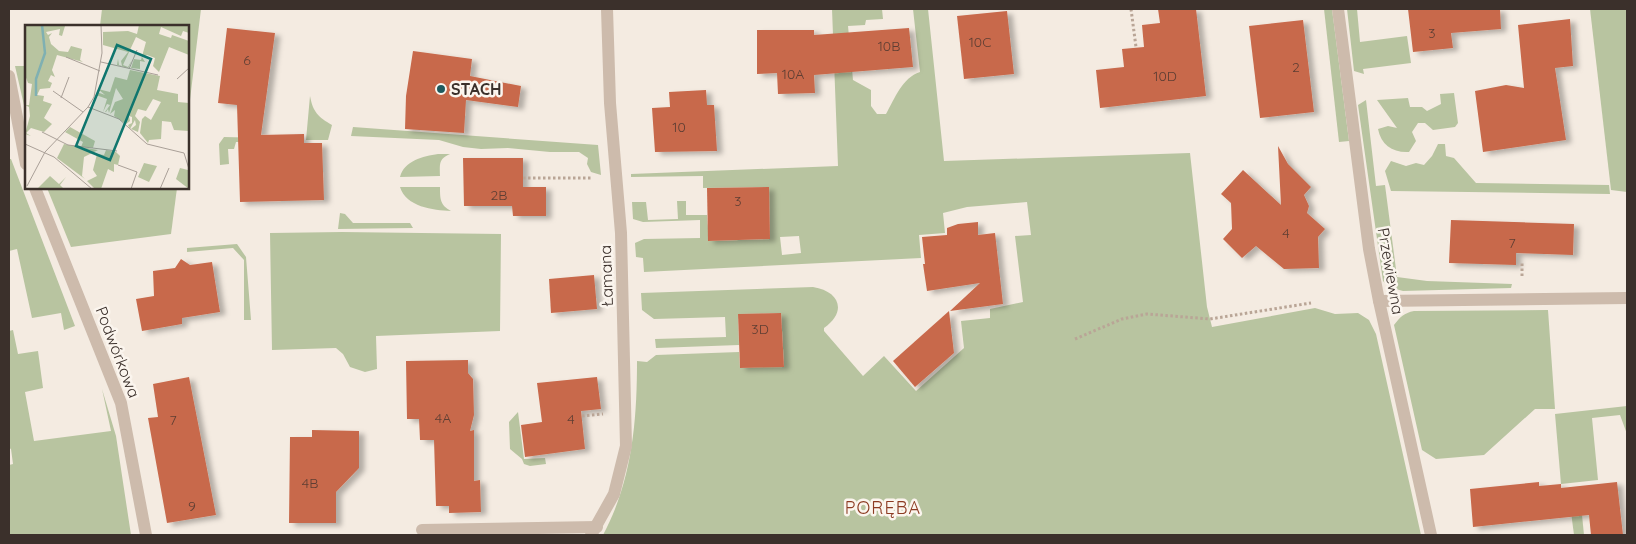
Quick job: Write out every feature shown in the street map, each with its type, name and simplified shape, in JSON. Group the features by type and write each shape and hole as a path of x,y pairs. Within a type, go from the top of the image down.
{"street":[{"name":"Łamana","path":"594,531 614,494 626,446 621,232 610,102 607,9"},
{"name":"Przewiewna","path":"1338,9 1369,249 1431,535"},
{"path":"9,76 25,159"},
{"name":"Podwórkowa","path":"36,189 121,403 146,535"},
{"path":"1379,301 1627,298"},
{"path":"422,530 594,531"}],"path":[{"path":"1132,9 1136,48"},
{"path":"523,178 601,178"},
{"path":"1075,339 1122,319 1146,314 1210,319 1312,304"},
{"path":"582,416 607,413"}],"green space":[{"path":"102,9 201,9 189,108 189,25 100,25"},
{"path":"832,9 882,9 883,19 866,20 865,25 848,26 853,80 871,90 871,106 877,114 886,114 896,95 908,79 920,72 913,9 928,9 944,161 1190,153 1207,307 1212,327 1315,308 1335,314 1358,313 1369,320 1376,334 1421,535 603,535 621,494 627,472 634,429 637,361 647,362 656,355 739,352 740,368 784,366 781,313 738,314 739,345 656,348 655,339 726,337 725,317 654,319 642,310 641,293 813,287 822,289 834,297 838,309 831,322 824,328 824,331 863,376 884,356 916,391 964,348 961,321 990,318 990,309 1023,302 1015,236 1031,235 1027,202 967,207 943,213 945,233 919,235 921,258 644,272 643,258 636,257 635,243 644,239 700,238 700,220 643,222 633,219 632,202 646,202 648,220 678,219 677,201 686,201 686,215 707,215 709,241 770,239 769,187 703,188 703,176 631,177 631,174 838,166","holes":["799,236 801,253 782,255 780,237"]},
{"path":"1324,9 1332,9 1349,141 1339,142"},
{"path":"1347,9 1357,9 1360,42 1407,36 1411,63 1363,69 1364,74 1354,71"},
{"path":"1590,9 1627,9 1627,192 1611,190"},
{"path":"15,66 25,66 25,110"},
{"path":"1454,93 1458,123 1455,127 1433,130 1425,123 1418,123 1412,132 1416,141 1409,152 1398,151 1385,144 1378,129 1388,126 1397,128 1377,100 1408,98 1410,107 1422,107 1427,111 1441,104 1440,94"},
{"path":"310,96 317,113 332,125 328,140 306,140"},
{"path":"1366,100 1376,186 1385,185 1397,277 1427,281 1512,284 1511,288 1403,291 1389,287 1383,281 1358,105"},
{"path":"353,127 598,145 601,175 591,172 587,164 588,158 579,152 550,152 508,148 481,149 463,147 439,140 351,136"},
{"path":"224,137 263,138 263,142 236,142 234,149 228,149 229,164 220,165 219,144"},
{"path":"1438,144 1445,144 1446,156 1454,158 1476,183 1609,185 1610,194 1391,191 1385,171 1391,161 1406,166 1416,163 1424,165 1432,156"},
{"path":"450,154 442,160 440,176 400,177 410,163 426,156"},
{"path":"9,159 11,159 75,326 64,330 61,313 32,318 17,249 9,251"},
{"path":"400,187 440,187 441,201 451,211 436,210 414,203 403,194"},
{"path":"47,189 177,189 171,234 71,247"},
{"path":"340,213 345,214 353,223 410,223 413,228 338,229"},
{"path":"270,233 501,234 500,331 376,336 377,369 365,372 350,367 343,354 336,348 272,350"},
{"path":"237,244 246,257 251,320 244,320 244,260 233,248 187,252 187,248"},
{"path":"1548,310 1555,409 1535,409 1484,455 1436,459 1422,450 1394,325 1398,320 1405,314 1414,311"},
{"path":"13,330 18,354 38,351 43,388 25,392 34,441 111,431 102,389 116,436 131,535 9,535 9,465 13,464 11,449 9,448 9,331"},
{"path":"1627,406 1627,434 1620,415 1592,418 1598,480 1561,484 1555,414"},
{"path":"518,412 524,459 545,458 546,464 530,466 524,464 522,459 510,449 509,422"},
{"path":"1580,495 1584,535 1574,535 1569,496"}],"building":[{"path":"1158,9 1196,9 1206,96 1100,108 1096,70 1124,67 1122,49 1144,47 1142,25 1160,23"},
{"path":"1408,9 1500,9 1501,29 1451,33 1453,48 1413,52"},
{"path":"1007,11 1014,74 964,79 957,16"},
{"path":"1570,19 1573,66 1555,68 1566,140 1483,152 1475,91 1506,85 1524,88 1518,25"},
{"path":"1303,20 1314,112 1260,118 1249,26"},
{"path":"227,28 275,33 261,135 304,134 304,143 322,143 324,200 240,202 237,105 218,103"},
{"path":"909,28 913,67 814,75 815,93 778,94 777,73 757,74 757,30 814,30 814,35"},
{"path":"413,51 472,59 470,76 521,86 518,107 466,100 464,133 405,129 406,96"},
{"path":"706,90 707,105 714,105 717,151 655,152 652,108 670,107 669,92"},
{"path":"1278,146 1288,164 1311,187 1304,195 1309,206 1307,213 1325,229 1318,237 1319,268 1284,269 1256,246 1242,258 1223,239 1232,229 1231,203 1221,194 1243,170 1281,205"},
{"path":"463,158 523,158 523,187 546,187 546,216 513,216 512,206 464,206"},
{"path":"769,187 770,239 708,241 707,188"},
{"path":"1451,220 1574,224 1573,255 1516,253 1516,265 1449,263"},
{"path":"978,222 978,235 995,233 1003,304 950,311 980,283 927,291 922,237 947,235 947,228 958,224"},
{"path":"181,259 190,265 212,262 220,312 182,318 182,324 142,331 136,299 154,296 153,271 175,268"},
{"path":"594,275 597,309 551,313 549,279"},
{"path":"949,311 954,353 915,387 893,361"},
{"path":"781,313 784,367 740,368 738,314"},
{"path":"468,360 468,373 473,379 474,415 470,431 474,430 474,481 480,480 481,512 449,513 449,506 436,506 434,440 420,440 419,419 407,419 406,361"},
{"path":"189,377 216,515 167,523 148,418 158,417 153,384"},
{"path":"597,377 601,409 581,411 585,449 525,457 521,425 542,422 537,383"},
{"path":"312,430 359,431 359,468 336,492 336,523 289,523 290,437 312,437"},
{"path":"1539,482 1539,486 1561,484 1561,488 1617,482 1623,535 1591,535 1589,515 1473,527 1470,489"}],"place":[{"name":"STACH","path":"441,89"}],"district":[{"name":"PORĘBA","path":"883,508"}]}
